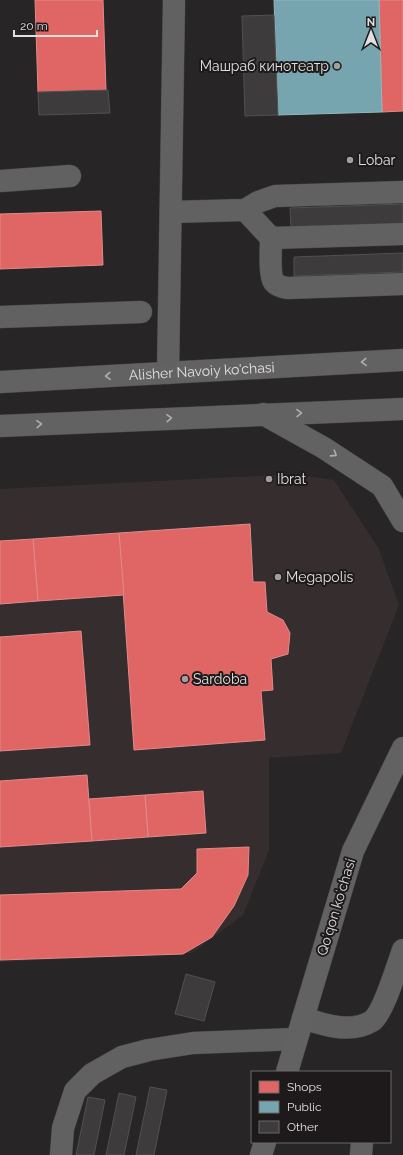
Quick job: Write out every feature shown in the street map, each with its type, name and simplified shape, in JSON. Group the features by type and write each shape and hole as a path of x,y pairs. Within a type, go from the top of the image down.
{"main road":[{"name":"Alisher Navoiy ko'chasi","path":"0,382 403,360"},
{"path":"0,426 403,409"},
{"path":"263,414 324,448 382,486 403,522"},
{"name":"Qoʻqon koʻchasi","path":"286,1071 353,851 403,748"},
{"path":"262,1155 265,1143"}],"street":[{"path":"168,373 174,0"},
{"path":"0,180 70,176"},
{"path":"171,212 245,210 258,202 275,196 403,192"},
{"path":"245,210 271,238 272,273 274,281 279,286 288,288 403,284"},
{"path":"271,238 403,234"},
{"path":"0,317 141,312"},
{"path":"303,1018 327,1026 345,1027 360,1026 373,1020 382,1007 403,950"},
{"path":"61,1155 63,1128 75,1091 92,1074 122,1057 149,1050 193,1043 296,1039"},
{"path":"361,1155 362,1143"}],"shaded area":[{"name":"Sardoba","path":"293,474 334,480 379,549 399,605 341,753 269,758 269,850 243,915 192,953 0,962 0,489"}],"building: Shops":[{"path":"35,0 103,0 106,90 38,92"},
{"path":"379,0 403,0 403,111 382,112"},
{"path":"101,211 103,265 0,269 0,214"},
{"path":"250,524 253,582 265,582 267,612 283,620 290,633 288,654 271,659 273,690 261,691 265,740 134,750 119,533"},
{"path":"119,533 124,595 38,601 33,539"},
{"path":"33,539 38,601 0,604 0,541"},
{"path":"81,631 90,745 0,751 0,637"},
{"path":"87,775 92,841 0,847 0,781"},
{"path":"203,791 206,833 148,837 145,795"},
{"path":"145,795 148,837 92,841 89,799"},
{"path":"249,847 248,875 234,906 212,937 183,954 0,960 0,895 181,889 197,873 197,849"}],"building: Public":[{"path":"274,0 379,0 382,112 278,115"}],"building: Other":[{"path":"274,15 278,115 245,116 242,16"},
{"path":"108,90 110,113 39,115 38,92"},
{"path":"403,204 403,225 291,229 290,208"},
{"path":"403,253 403,272 294,276 294,257"},
{"path":"186,974 215,982 204,1021 175,1014"},
{"path":"150,1087 167,1090 154,1155 136,1155"},
{"path":"119,1093 136,1097 124,1155 106,1155"},
{"path":"88,1097 105,1100 94,1155 76,1155"}],"place":[{"name":"Машраб кинотеатр","path":"337,66"},
{"name":"Lobar","path":"350,160"},
{"name":"Ibrat","path":"269,479"},
{"name":"Megapolis","path":"278,577"},
{"name":"Sardoba","path":"185,679"}]}
